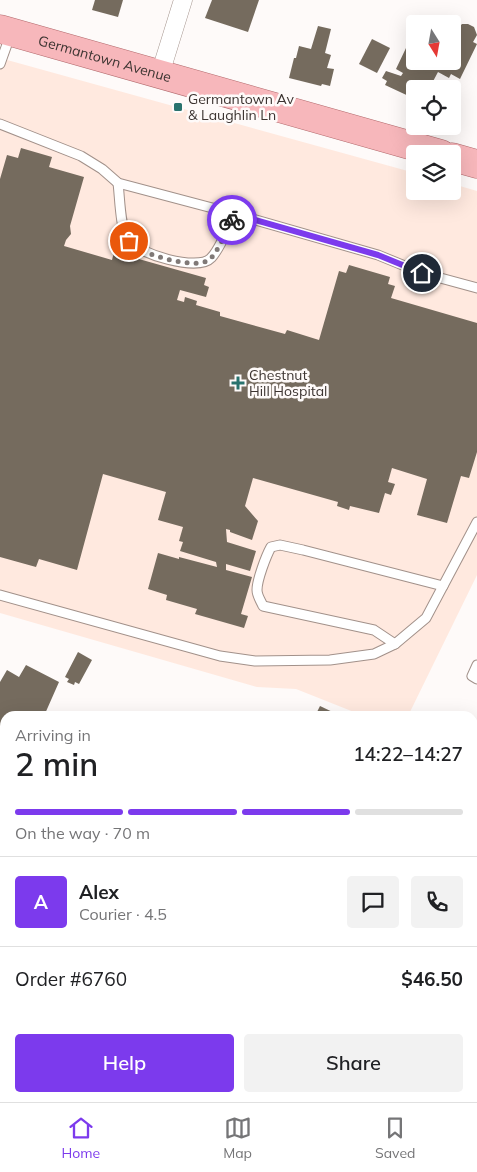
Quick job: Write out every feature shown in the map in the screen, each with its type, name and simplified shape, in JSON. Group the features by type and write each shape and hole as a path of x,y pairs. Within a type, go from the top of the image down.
{"main road":[{"name":"Germantown Avenue","path":"6,31 409,145"},
{"path":"461,160 477,164"}],"street":[{"path":"160,74 183,0"}],"lane":[{"path":"0,64 6,31"},
{"path":"0,124 81,156 102,169 118,183 378,255 422,273 477,288"},
{"path":"118,183 124,229 129,241 139,249 153,255 187,263 202,263 210,259 234,214"},
{"path":"0,595 239,660 279,661 347,658 374,654 395,644 426,618 477,522"},
{"path":"395,644 374,630 264,606 258,597 257,590 266,555 271,547 280,545 303,550 443,586"},
{"path":"477,665 472,676 477,679"}],"shaded area":[{"name":"Chestnut Hill Hospital","path":"0,58 406,171 406,200 461,200 461,186 477,191 477,575 410,711 351,711 296,689 257,687 0,613"}],"building":[{"path":"95,0 123,0 118,17 92,10"},
{"path":"212,0 259,0 248,32 205,18"},
{"path":"468,24 474,27 477,35 473,42 477,44 460,79 451,74 449,78 438,72 434,80 406,80 406,95 385,85 387,81 382,78 386,71 401,76 403,73 396,69 406,48 406,70 461,70 461,25"},
{"path":"318,26 331,29 325,53 331,55 327,68 334,69 330,86 322,84 321,86 289,78 299,46 311,49"},
{"path":"372,39 390,48 377,73 359,64"},
{"path":"21,148 52,157 49,167 84,177 70,226 71,234 64,246 112,260 114,252 206,278 204,285 209,287 206,297 180,290 177,300 184,302 185,297 197,301 196,305 220,312 220,316 285,334 287,330 319,340 339,271 346,273 349,265 390,277 388,284 395,286 391,298 477,323 477,452 469,478 461,476 447,523 417,515 427,479 392,468 388,482 395,484 391,495 385,493 379,513 350,506 349,510 337,506 338,502 253,478 245,506 258,521 252,540 226,529 227,542 256,551 250,571 226,564 226,570 252,577 241,614 248,616 244,628 195,614 197,609 166,600 167,595 148,589 158,553 217,567 216,562 180,551 183,542 179,541 183,527 158,520 166,492 103,474 77,570 39,559 36,567 0,557 0,179 7,155 18,158"},
{"path":"78,652 92,660 79,684 75,682 74,685 67,682 69,679 65,677"},
{"path":"26,665 59,682 46,711 0,711 0,682 7,670 19,677"},
{"path":"320,706 330,711 318,711"}],"way so far":[{"path":"129,241 139,249 153,255 187,263 202,263 210,259 216,251 232,220"}],"place":[{"name":"Germantown Av & Laughlin Ln","path":"178,107"},
{"name":"Chestnut Hill Hospital","path":"238,383"}],"route":[{"path":"232,220 234,214 378,255 422,273"}]}
